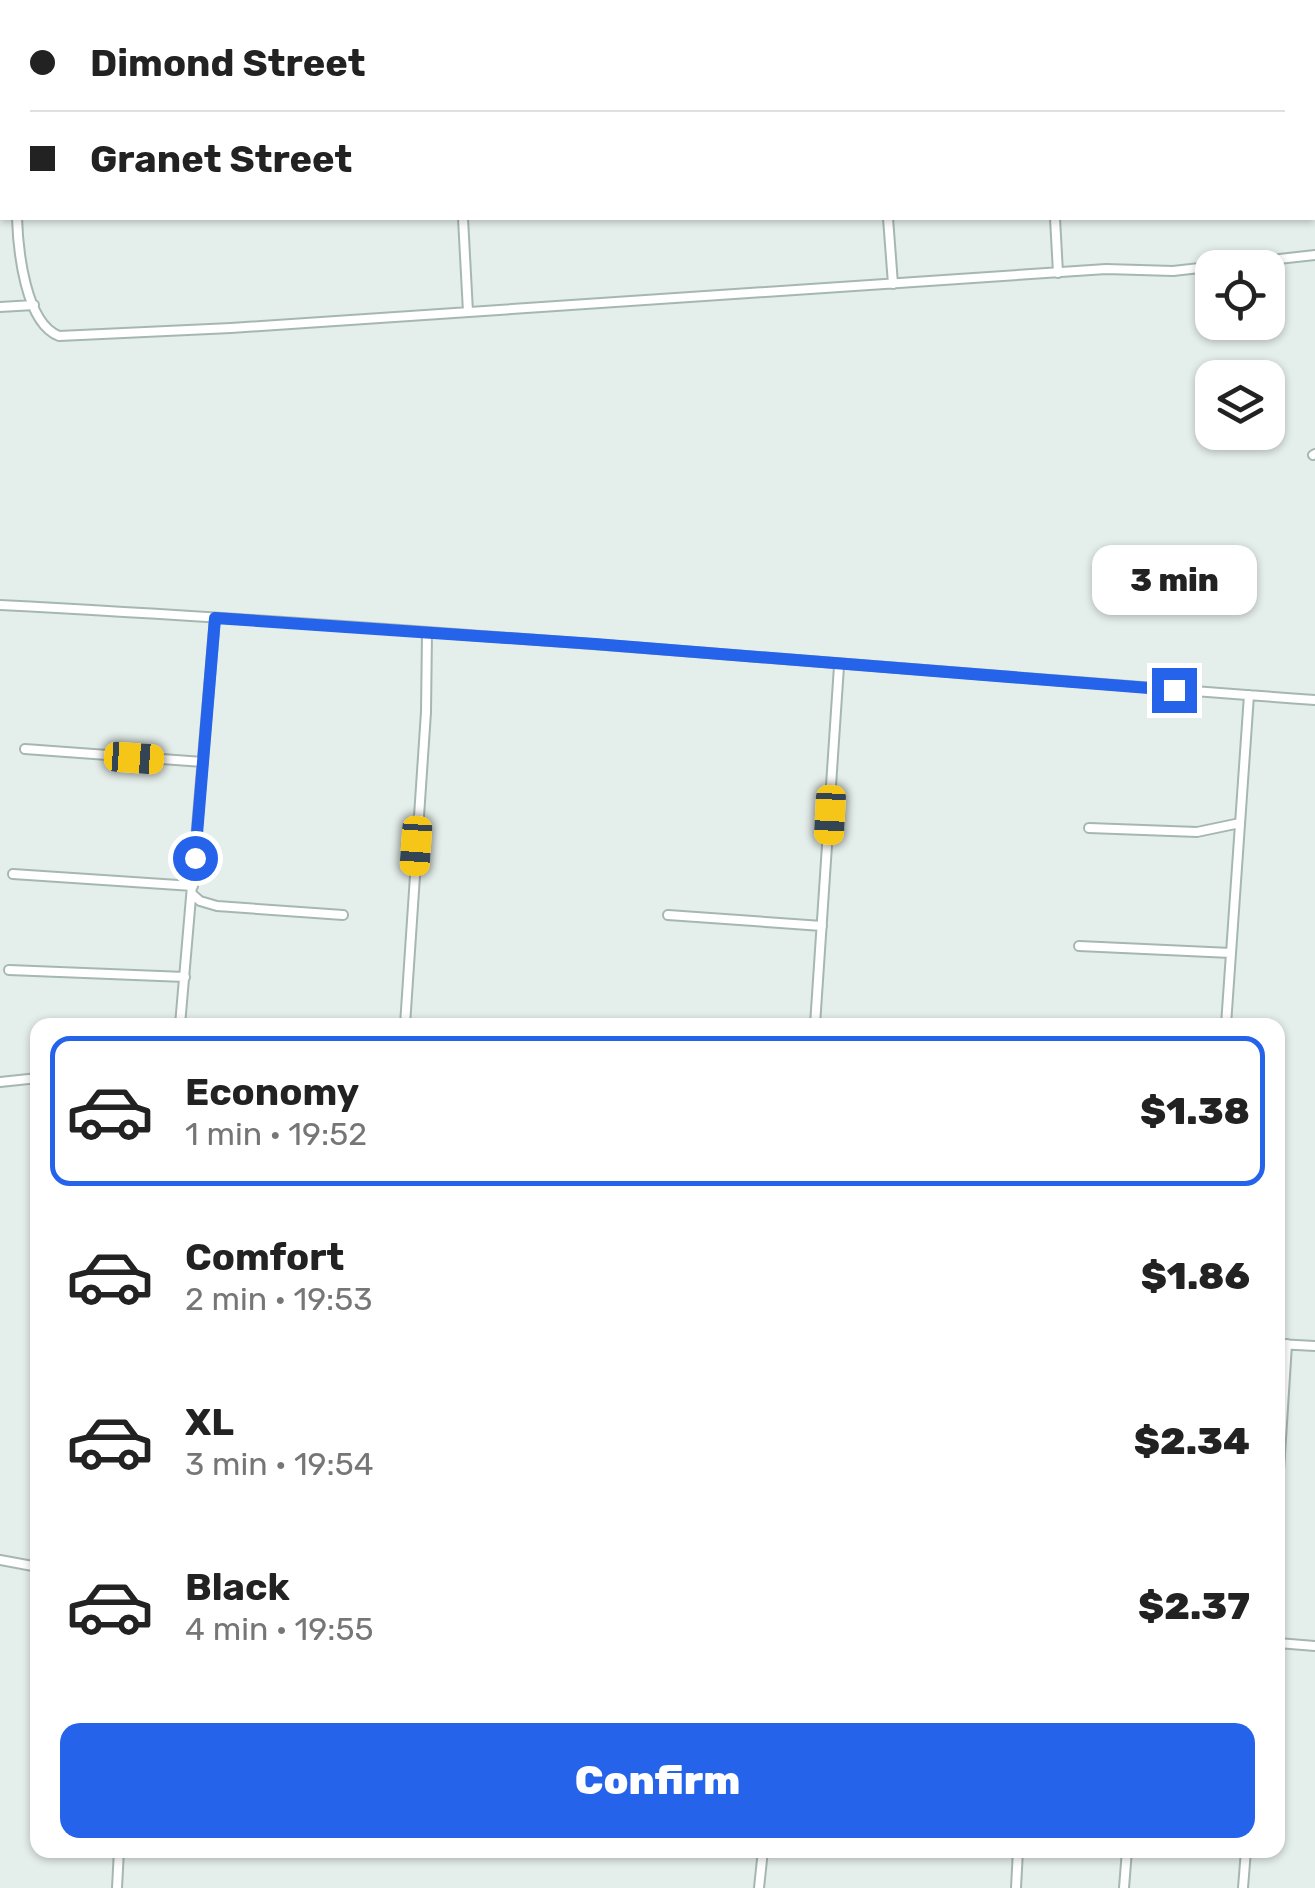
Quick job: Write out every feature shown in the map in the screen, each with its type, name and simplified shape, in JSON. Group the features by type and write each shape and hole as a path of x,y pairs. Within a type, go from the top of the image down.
{"street":[{"path":"16,220 20,262 34,305 51,332 60,336 1106,269 1174,271 1315,254"},
{"path":"462,220 468,312"},
{"path":"888,220 892,284"},
{"path":"1055,220 1058,273"},
{"path":"0,307 34,305"},
{"path":"0,605 595,644 839,666 1315,700"},
{"path":"181,1018 215,618"},
{"path":"405,1018 425,727 427,633"},
{"path":"815,1018 839,666"},
{"path":"1226,1018 1249,695"},
{"path":"26,749 203,762"},
{"path":"1090,828 1197,832 1240,823"},
{"path":"13,874 192,890 208,905 343,915"},
{"path":"668,915 822,926"},
{"path":"1078,946 1231,954"},
{"path":"9,970 186,977"},
{"path":"0,1082 30,1079"},
{"path":"1285,1344 1315,1346"},
{"path":"0,1574 1,1561 30,1565"},
{"path":"1285,1644 1315,1646"},
{"path":"116,1888 118,1858"},
{"path":"759,1888 762,1858"},
{"path":"1016,1888 1018,1858"},
{"path":"1124,1888 1126,1858"},
{"path":"1243,1888 1245,1858"}],"route":[{"path":"195,858 215,618 1174,690"}]}
